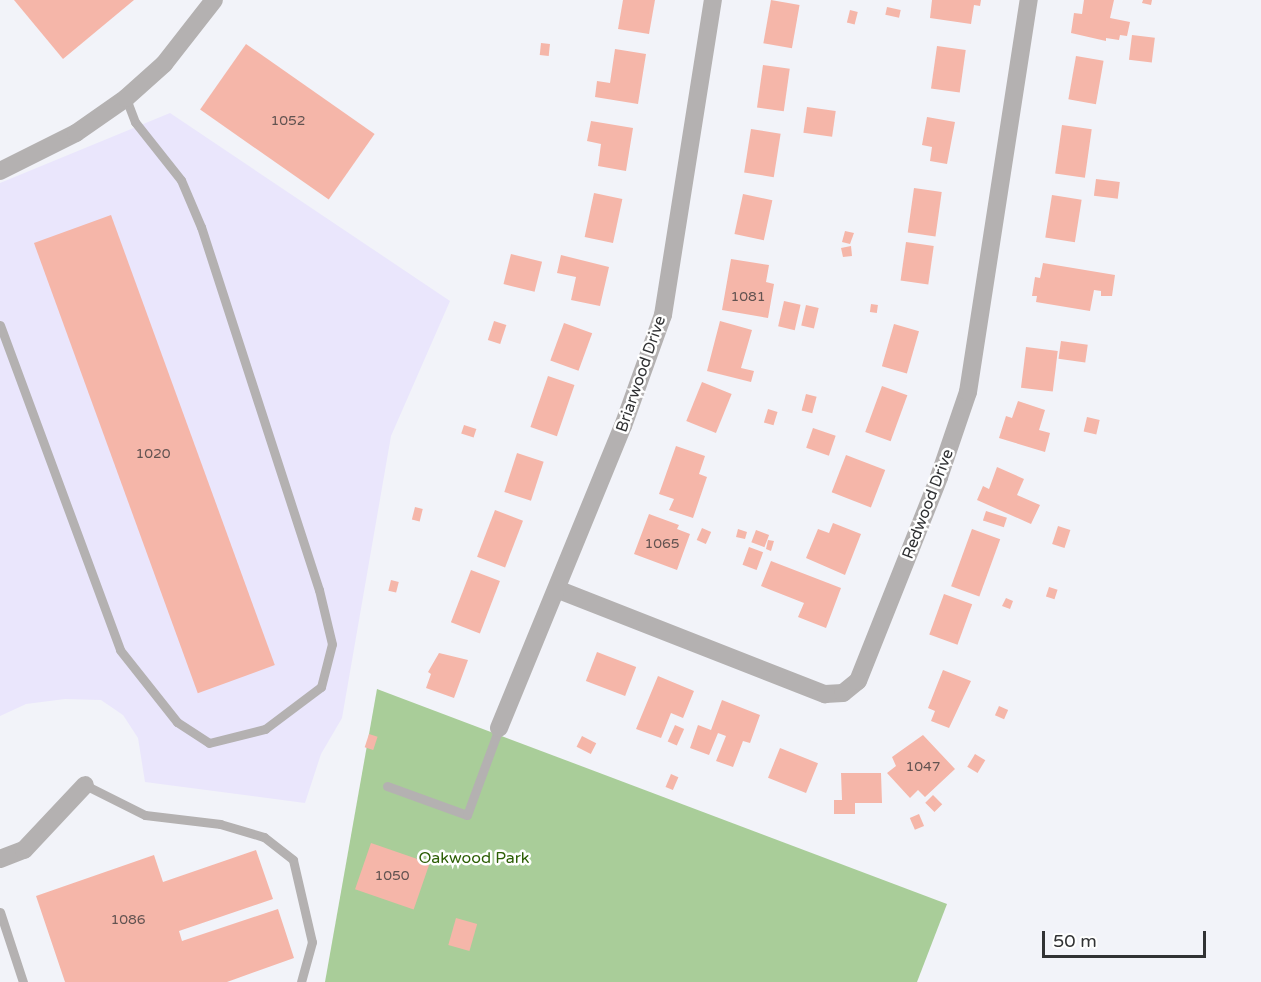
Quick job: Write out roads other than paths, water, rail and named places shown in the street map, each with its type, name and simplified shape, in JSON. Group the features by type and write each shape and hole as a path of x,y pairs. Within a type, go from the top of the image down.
{"street":[{"path":"0,171 76,133 126,98 164,64 214,0"},
{"name":"Briarwood Drive","path":"499,728 558,590 663,315 713,0"},
{"name":"Redwood Drive","path":"558,590 825,694 843,693 858,681 939,477 968,392 1029,0"},
{"path":"0,859 24,850 85,785"}],"lane":[{"path":"0,325 120,650 177,722 209,743 265,729 321,687 332,644 319,590 201,227 181,180 135,122 126,98"},
{"path":"387,786 467,815 499,728"},
{"path":"85,785 146,815 219,824 264,837 293,860 312,942 301,982"},
{"path":"0,912 23,982"}],"park label":[{"name":"Oakwood Park","path":"474,858"}]}
